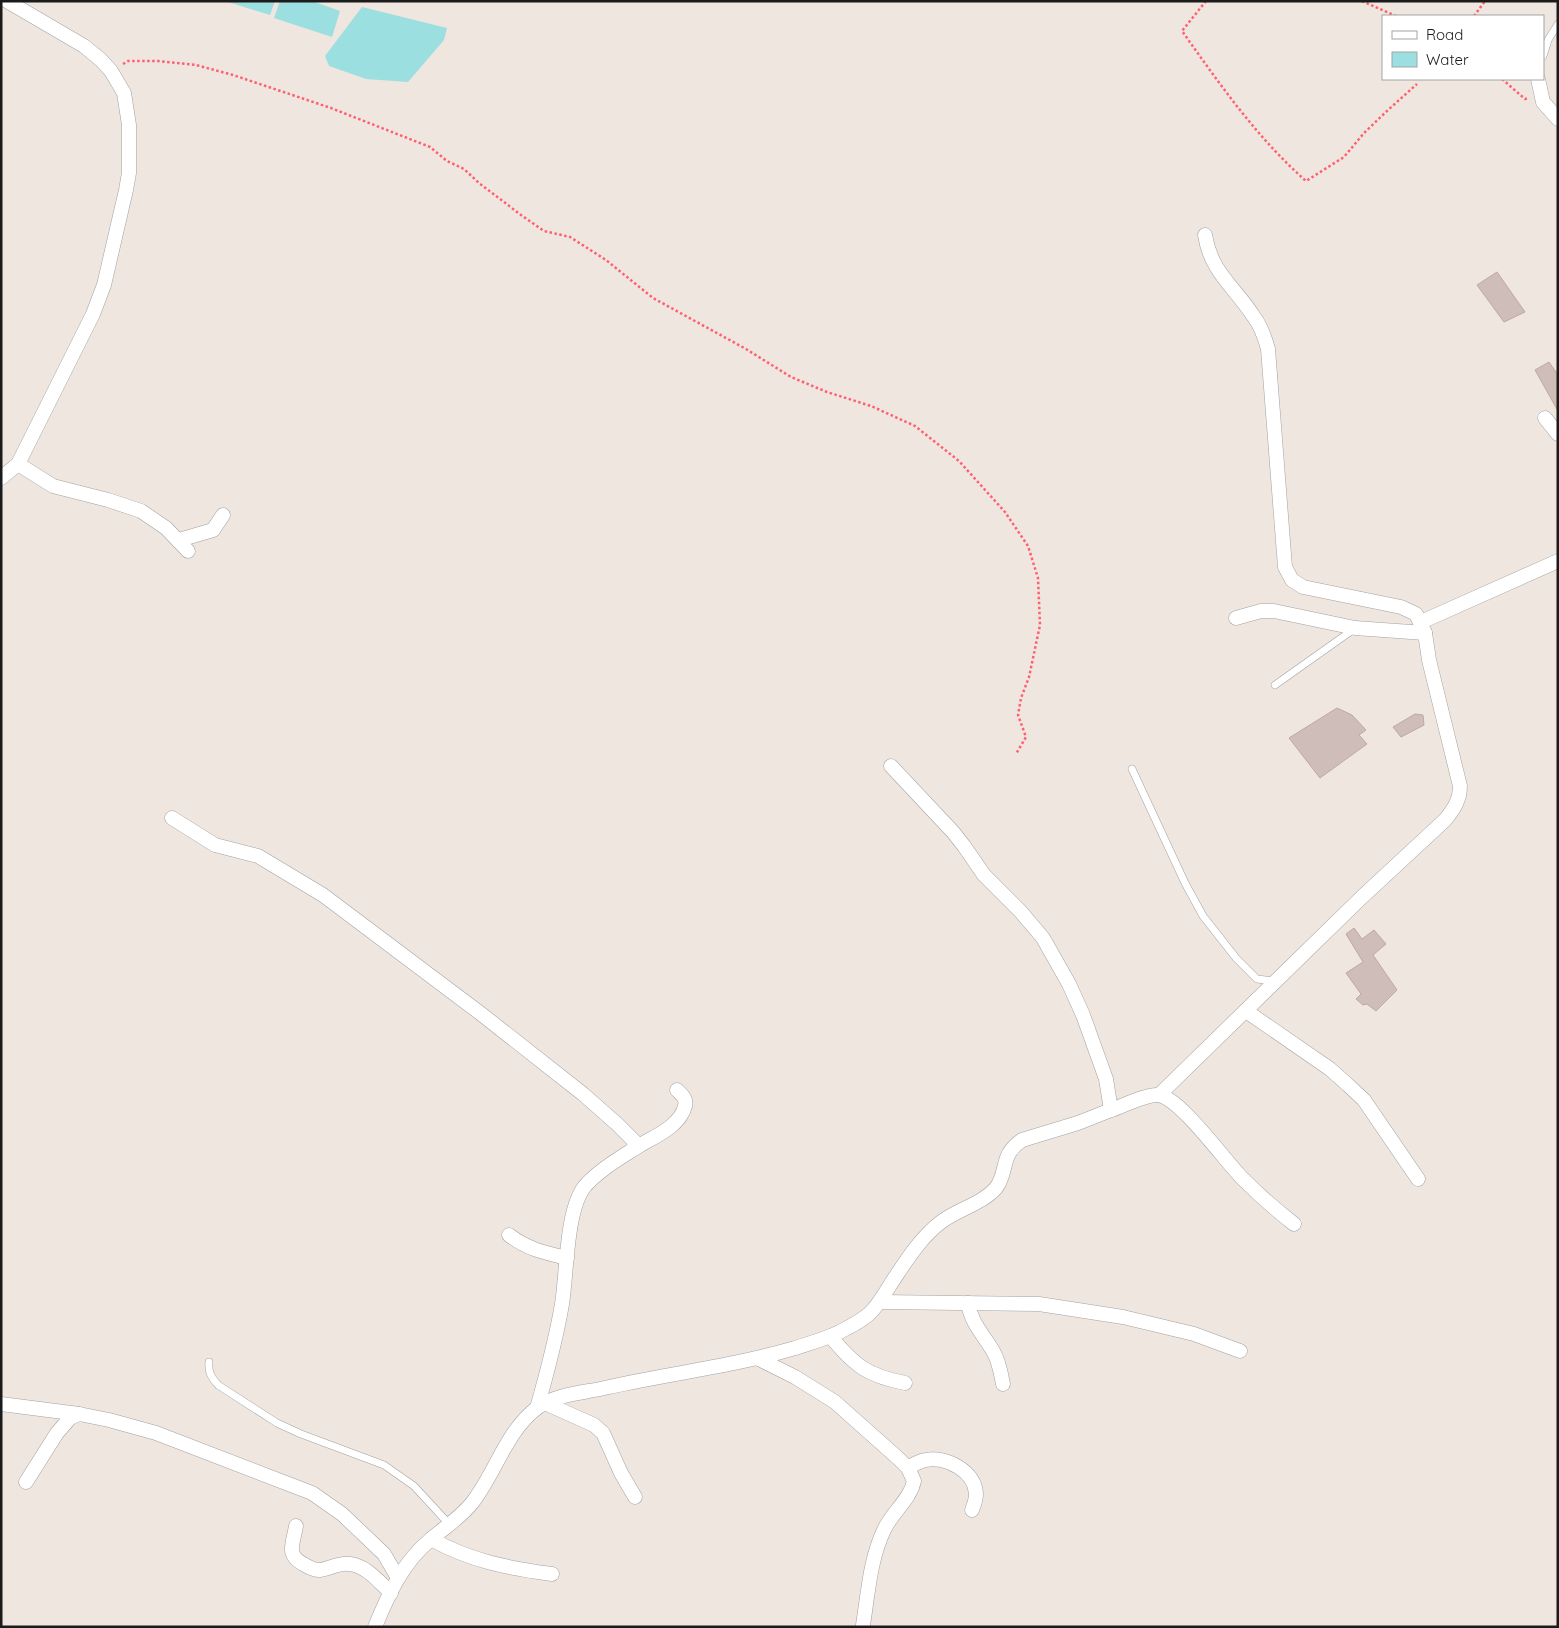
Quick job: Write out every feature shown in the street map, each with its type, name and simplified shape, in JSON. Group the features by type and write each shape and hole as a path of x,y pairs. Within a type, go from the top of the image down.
{"street":[{"path":"1,478 18,464 100,298 129,173 129,125 124,94 111,71 84,46 7,1"},
{"path":"1538,80 1543,102 1558,119"},
{"path":"1159,1096 1362,897 1445,820 1458,802 1460,786 1429,660 1423,627 1416,614 1401,607 1303,587 1292,580 1285,567 1268,349 1261,329 1254,317 1216,268 1207,247 1205,235"},
{"path":"1545,418 1558,434"},
{"path":"18,464 54,486 141,511 154,518 179,540 188,551"},
{"path":"179,540 213,530 223,515"},
{"path":"1236,618 1261,611 1274,611 1355,628 1423,627 1558,561"},
{"path":"891,766 953,832 984,875 1021,912 1043,938 1070,984 1083,1015 1106,1079 1111,1110"},
{"path":"172,818 215,845 258,856 323,895 480,1013 583,1094 639,1146"},
{"path":"1246,1011 1330,1069 1364,1100 1418,1179"},
{"path":"541,1405 562,1303 575,1204 580,1193 597,1174 664,1132 681,1115 686,1102 677,1090"},
{"path":"375,1627 398,1578 409,1561 431,1539 450,1526 472,1503 514,1433 527,1417 541,1405 553,1399 652,1377 758,1359 831,1337 870,1313 880,1302 906,1262 932,1229 941,1221 979,1201 994,1189 1000,1181 1008,1153 1022,1140 1078,1123 1140,1099 1159,1096 1168,1100 1182,1111 1265,1201 1294,1224"},
{"path":"510,1235 519,1243 535,1251 567,1258"},
{"path":"880,1302 1039,1304 1122,1317 1194,1334 1240,1351"},
{"path":"968,1303 970,1316 975,1327 998,1362 1003,1384"},
{"path":"831,1337 847,1356 863,1369 883,1378 905,1383"},
{"path":"758,1359 795,1377 835,1402 908,1468 914,1481 913,1488 887,1524 882,1536 873,1568 863,1625"},
{"path":"1,1404 79,1414 156,1433 312,1493 342,1514 384,1554 398,1578"},
{"path":"541,1405 594,1425 603,1433 621,1473 635,1498"},
{"path":"26,1482 64,1422 79,1414"},
{"path":"908,1468 917,1462 937,1460 946,1462 965,1472 970,1478 976,1494 972,1510"},
{"path":"296,1526 292,1553 294,1558 314,1570 341,1564 355,1565 365,1570 391,1593"},
{"path":"431,1539 478,1560 552,1574"}],"lane":[{"path":"1544,53 1548,40 1558,24"},
{"path":"1275,685 1355,628"},
{"path":"1132,768 1185,883 1203,916 1236,958 1257,979 1276,981"},
{"path":"208,1362 208,1370 212,1378 225,1389 277,1423 384,1465 414,1486 450,1526"}],"path":[{"path":"1206,1 1182,31 1245,115 1284,162 1306,181 1344,157 1364,133 1417,84"},
{"path":"1362,1 1394,15"},
{"path":"1475,15 1485,1"},
{"path":"111,71 128,61 158,61 196,65 233,75 331,108 430,148 447,161 464,169 520,215 544,231 570,237 606,260 653,298 746,349 791,377 827,392 870,406 915,426 959,461 1005,512 1028,546 1038,578 1040,625 1029,677 1021,698 1018,715 1026,736 1016,754"},
{"path":"1503,80 1525,99 1540,93"}],"water":[{"path":"225,1 275,1 270,15"},
{"path":"280,1 312,1 340,11 332,37 274,18"},
{"path":"362,7 447,28 444,40 408,82 366,79 329,66 325,56"}],"building":[{"path":"1497,272 1525,312 1504,322 1477,285"},
{"path":"1549,362 1558,375 1558,411 1535,370"},
{"path":"1337,708 1352,715 1366,730 1359,735 1367,744 1320,778 1289,738"},
{"path":"1415,714 1423,715 1424,725 1401,737 1393,727"},
{"path":"1354,928 1362,939 1374,930 1386,944 1373,955 1397,990 1376,1011 1367,1004 1363,1005 1356,999 1361,994 1346,973 1363,962 1346,934"}]}
